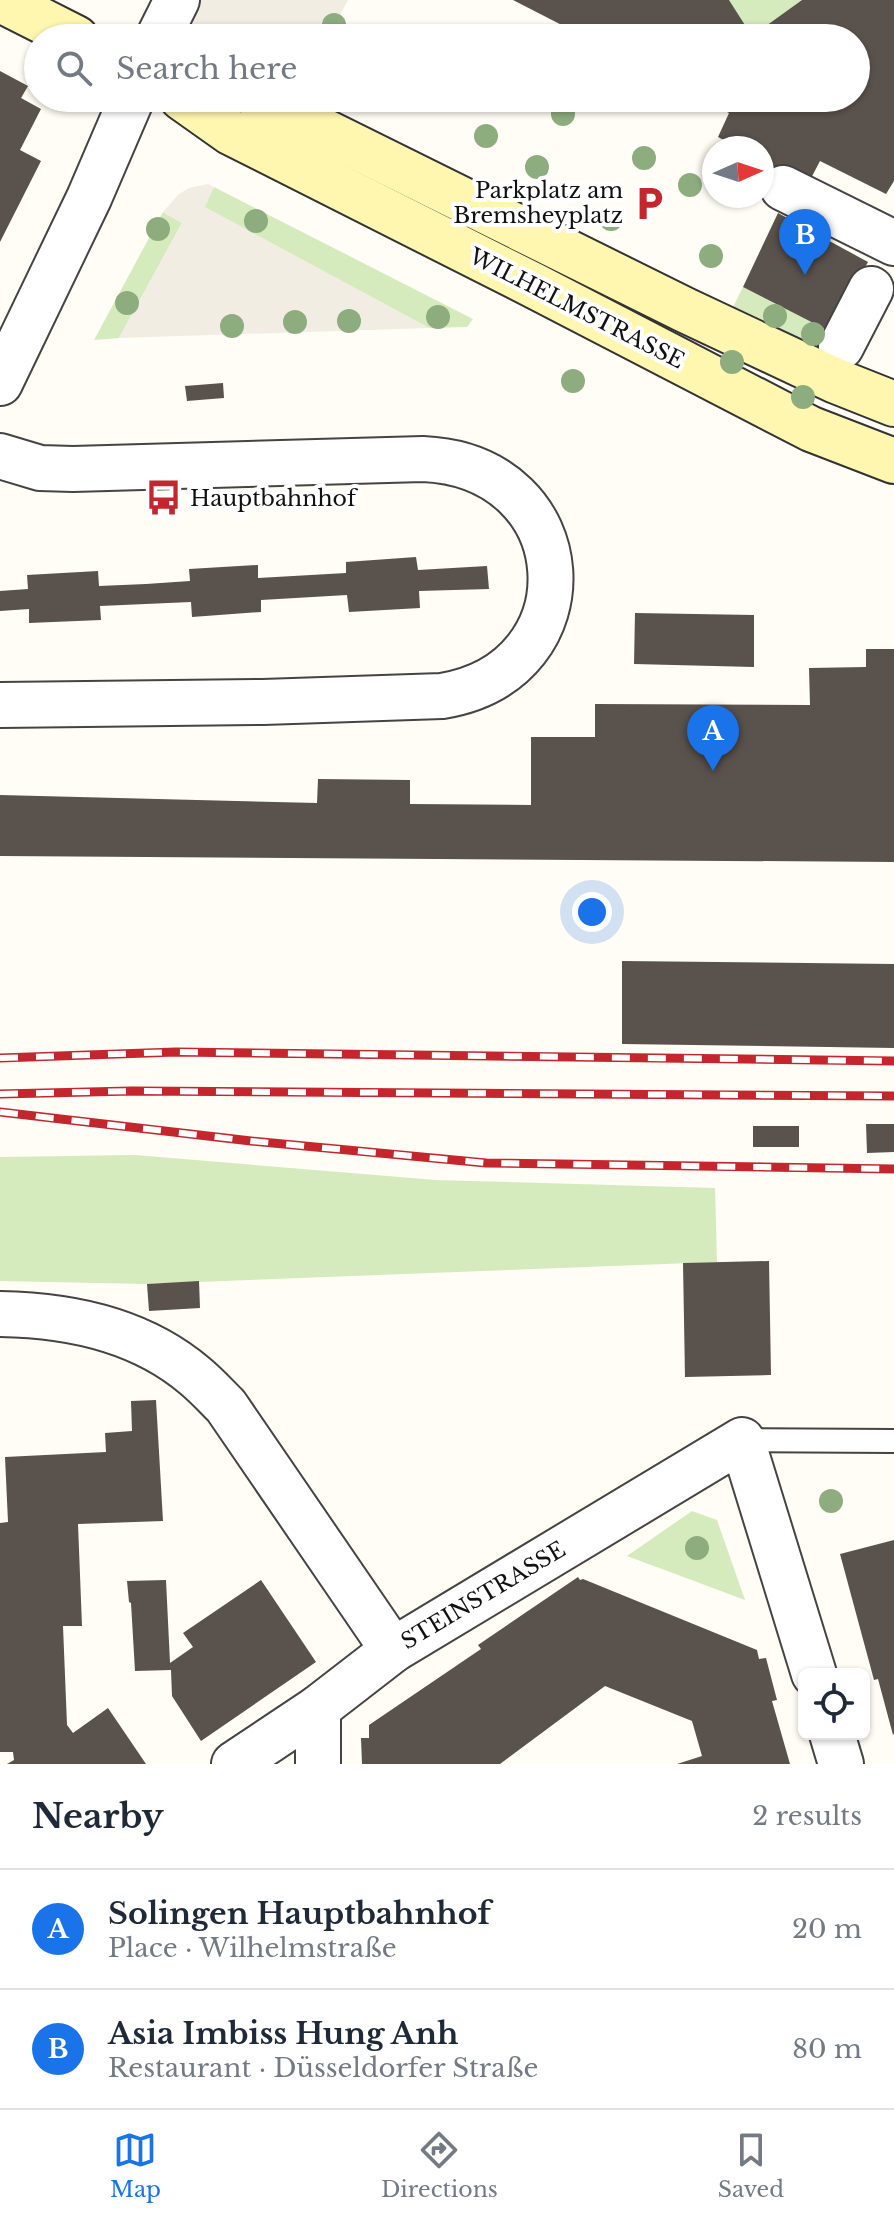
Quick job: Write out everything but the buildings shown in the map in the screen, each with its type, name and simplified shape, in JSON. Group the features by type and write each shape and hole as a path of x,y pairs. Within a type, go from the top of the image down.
{"street":[{"path":"1,0 48,24"},
{"path":"165,24 177,0"},
{"path":"0,383 89,198 126,112"},
{"name":"WILHELMSTRASSE","path":"202,112 230,132 811,429 894,461"},
{"name":"WILHELMSTRASSE","path":"285,112 685,310 836,381 894,404"},
{"path":"783,188 884,263 841,347"},
{"path":"0,456 40,468 73,469 423,459 465,464 504,483 527,508 547,548 550,575 545,614 527,649 510,667 491,680 463,692 442,696 263,702 0,705"},
{"path":"0,1314 34,1314 78,1320 123,1334 159,1351 195,1375 226,1406 393,1650"},
{"path":"742,1440 812,1668"},
{"name":"STEINSTRASSE","path":"234,1764 318,1708 393,1650 742,1440"},
{"path":"318,1708 318,1764"},
{"path":"834,1740 841,1764"}],"lane":[{"path":"742,1440 894,1441"}],"green space":[{"path":"729,0 802,0 769,24 744,24"},
{"path":"214,187 473,319 467,327 429,328 204,207"},
{"path":"163,212 182,223 119,338 94,340"},
{"path":"743,287 829,331 820,351 731,311"},
{"path":"135,1155 436,1180 715,1188 717,1262 147,1284 0,1281 0,1157"},
{"path":"692,1511 717,1520 745,1600 627,1556"}],"shaded area":[{"path":"177,0 348,0 335,24 165,23"},
{"path":"208,184 214,187 205,207 429,328 119,338 182,223 163,212 179,194 189,188"}],"railway":[{"path":"0,1058 176,1052 894,1061"},
{"path":"0,1094 132,1091 894,1096"},
{"path":"0,1112 251,1141 486,1163 894,1169"}],"place":[{"name":"Parkplatz am Bremsheyplatz","path":"649,203"},
{"name":"Asia Imbiss Hung Anh","path":"805,275"},
{"name":"Hauptbahnhof","path":"164,498"},
{"name":"Solingen Hauptbahnhof","path":"713,771"}]}
